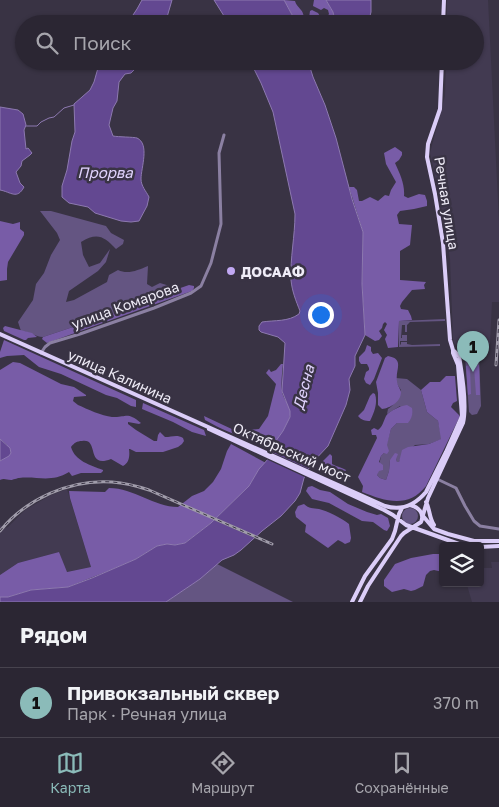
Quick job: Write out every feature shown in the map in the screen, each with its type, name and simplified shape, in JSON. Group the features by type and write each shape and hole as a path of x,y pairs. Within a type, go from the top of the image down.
{"main road":[{"path":"443,15 444,0"},
{"name":"Речная улица","path":"410,505 426,492 461,419 458,365 450,340 443,244 435,194 427,162 428,147 440,109 442,70"},
{"path":"0,334 41,353"},
{"name":"Речная улица","path":"423,515 433,486 463,424 462,371 458,356 453,350"},
{"name":"улица Калинина","path":"41,353 215,431"},
{"name":"Октябрьский мост","path":"215,431 359,496"},
{"path":"359,496 396,509 410,505 419,509 434,528 474,541 497,544"},
{"path":"359,496 394,515 406,526 453,542"},
{"path":"426,502 433,524 448,534"},
{"path":"352,602 365,576 392,539 396,531 398,514 402,508"},
{"path":"360,602 368,586 404,532 421,522 423,515"},
{"path":"484,546 497,544"}],"street":[{"name":"улица Комарова","path":"41,353 50,343 154,308 191,293 200,286 211,263 221,224 219,153 224,135"},
{"path":"437,478 456,488 464,506 474,521 480,526 499,529"}],"shaded area":[{"path":"284,0 295,1 303,15 292,15"},
{"path":"314,0 326,0 334,15 328,15 328,10 324,8 321,10 313,6"},
{"path":"447,0 488,0 499,221 499,302 492,302 490,344 460,345 458,347 453,339 450,259 430,153 445,96 446,70 484,70 484,15 447,15"},
{"path":"312,10 319,15 309,15"},
{"path":"395,147 402,152 399,160 395,163 403,183 404,196 408,198 419,194 425,195 427,201 427,206 400,211 397,215 399,224 412,225 410,245 400,251 400,280 426,282 424,285 425,289 412,290 402,302 401,309 408,310 412,320 399,321 398,347 388,348 385,339 387,335 384,330 387,324 385,322 379,331 382,336 379,340 375,341 365,335 362,284 363,232 349,187 354,187 357,190 359,201 370,197 378,201 385,195 389,196 396,182 386,164 384,153"},
{"path":"40,211 51,211 106,226 111,233 124,240 123,244 116,249 104,238 96,236 81,242 83,255 89,267 100,263 110,249 106,262 98,271 69,291 66,302 74,300 107,282 109,275 118,270 129,272 148,266 147,284 152,287 160,283 173,287 171,291 148,302 43,337 21,331 18,322 33,300 36,284 44,273 51,255 60,240 57,233"},
{"path":"0,221 13,224 20,222 20,229 24,232 24,235 8,262 7,280 0,281"},
{"path":"189,285 194,286 192,291 47,343 42,339 43,337 148,302"},
{"path":"445,319 445,321 410,322 407,325 407,332 405,332 405,325 402,325 401,338 402,335 407,335 407,341 400,341 400,345 401,342 407,342 407,344 412,345 440,344 440,346 399,347 399,321"},
{"path":"5,326 32,333 37,337 24,340 4,331 3,328"},
{"path":"4,340 136,400 136,407 61,374 39,367 24,355 0,358"},
{"path":"367,345 371,347 373,354 378,353 382,358 370,385 364,379 369,368 367,364 361,364 359,361 359,357 365,351"},
{"path":"479,355 481,406 477,414 472,415 469,412 465,356"},
{"path":"388,356 393,357 398,362 397,382 401,396 394,404 382,409 378,405 376,382 385,358"},
{"path":"13,362 20,363 61,384 74,387 86,395 74,397 73,401 78,405 108,416 132,417 141,423 128,422 128,424 154,441 157,441 160,432 165,437 179,436 184,441 178,447 163,452 136,452 129,449 129,459 123,466 111,459 98,460 87,441 79,441 71,447 73,452 84,462 103,470 101,473 81,473 72,476 69,472 50,478 0,480 0,461 5,458 7,445 0,439 0,370"},
{"path":"283,364 282,392 289,406 290,417 283,432 273,445 238,436 205,420 204,416 236,431 259,429 268,416 276,384 266,373 269,369 271,372 276,370"},
{"path":"469,365 471,394 468,395 466,366"},
{"path":"479,365 480,395 476,395 474,367"},
{"path":"446,376 455,376 457,401 451,407 460,416 426,486 412,498 396,501 362,492 363,486 358,477 377,438 376,435 372,435 371,430 374,428 378,430 390,412 407,405 412,408 411,418 408,423 397,423 391,429 387,445 389,451 381,456 379,462 383,465 383,470 379,471 377,475 380,478 386,480 390,460 395,453 398,454 396,459 399,462 402,450 408,447 429,444 441,439 438,421 427,412 421,390 430,382 440,382"},
{"path":"396,378 407,379 421,390 427,412 438,421 442,439 429,444 415,445 397,463 396,459 390,460 386,480 377,475 381,456 384,453 391,429 397,423 408,423 400,406 387,414 388,409 395,403 401,390"},
{"path":"373,393 375,394 376,401 374,411 370,421 363,420 358,416 364,410"},
{"path":"143,403 204,430 206,436 192,432 142,409"},
{"path":"231,444 266,463 249,486 237,498 211,523 185,543 157,546 136,559 68,587 31,590 8,597 0,597 0,575 18,563 59,552 67,572 91,567 69,491 105,492 109,488 118,489 161,504 178,507 192,496 204,491 213,482 221,469"},
{"path":"330,454 332,456 332,464 346,470 340,477 331,474 322,467 322,462"},
{"path":"312,486 330,492 348,504 367,512 377,515 381,514 388,518 390,526 387,531 384,530 373,522 362,521 329,503 312,499 306,491 308,487"},
{"path":"67,489 91,567 66,572 59,552 18,563 0,575 0,525 5,528 8,527 25,510 51,495"},
{"path":"304,504 309,508 330,513 349,524 350,542 345,544 338,540 328,548 305,532 306,525 296,517 295,512 298,506"},
{"path":"410,508 418,516 410,524 402,516"},
{"path":"439,554 439,571 430,571 426,575 423,586 415,590 404,589 392,592 384,586 384,580 395,564 411,558"},
{"path":"491,562 499,562 499,602 472,602 468,587 484,587 484,568 492,568"},
{"path":"217,564 293,602 166,602 200,579"}],"water":[{"path":"142,0 172,0 168,15 133,15"},
{"path":"214,0 284,0 292,15 223,15"},
{"path":"326,0 371,0 370,15 334,15"},
{"name":"Прорва","path":"97,70 134,70 131,73 125,74 119,82 117,101 113,108 109,125 113,136 137,138 143,145 144,157 141,182 149,197 147,206 139,221 121,221 95,213 88,207 69,203 62,197 62,186 75,132 74,104 90,90"},
{"name":"Десна","path":"254,70 311,70 336,138 363,232 362,284 365,335 355,356 355,366 349,379 350,390 346,405 328,446 311,464 304,478 300,493 281,516 241,550 222,560 200,579 166,602 0,602 0,597 8,597 31,590 68,587 136,559 157,546 185,543 211,523 249,486 259,469 269,458 273,445 283,431 290,417 290,411 282,391 285,343 278,337 261,332 259,326 262,322 295,317 300,311 291,280 295,214 273,112"},
{"path":"0,107 18,110 23,114 26,125 24,130 26,149 28,148 32,153 22,161 21,166 16,172 20,183 24,187 16,194 0,190"},
{"path":"0,439 10,448 11,453 0,461"}],"pier":[{"path":"269,451 311,470 307,478 266,459"},
{"path":"214,517 259,537 257,539 212,519"}],"waterway":[{"path":"26,126 37,126 41,122 54,117 64,108 74,105"}],"railway":[{"path":"496,365 499,320"},
{"path":"0,531 23,509 50,493 80,484 112,482 149,490 272,544"}],"place":[{"name":"ДОСААФ","path":"231,271"},
{"name":"Привокзальный сквер","path":"473,372"}]}
